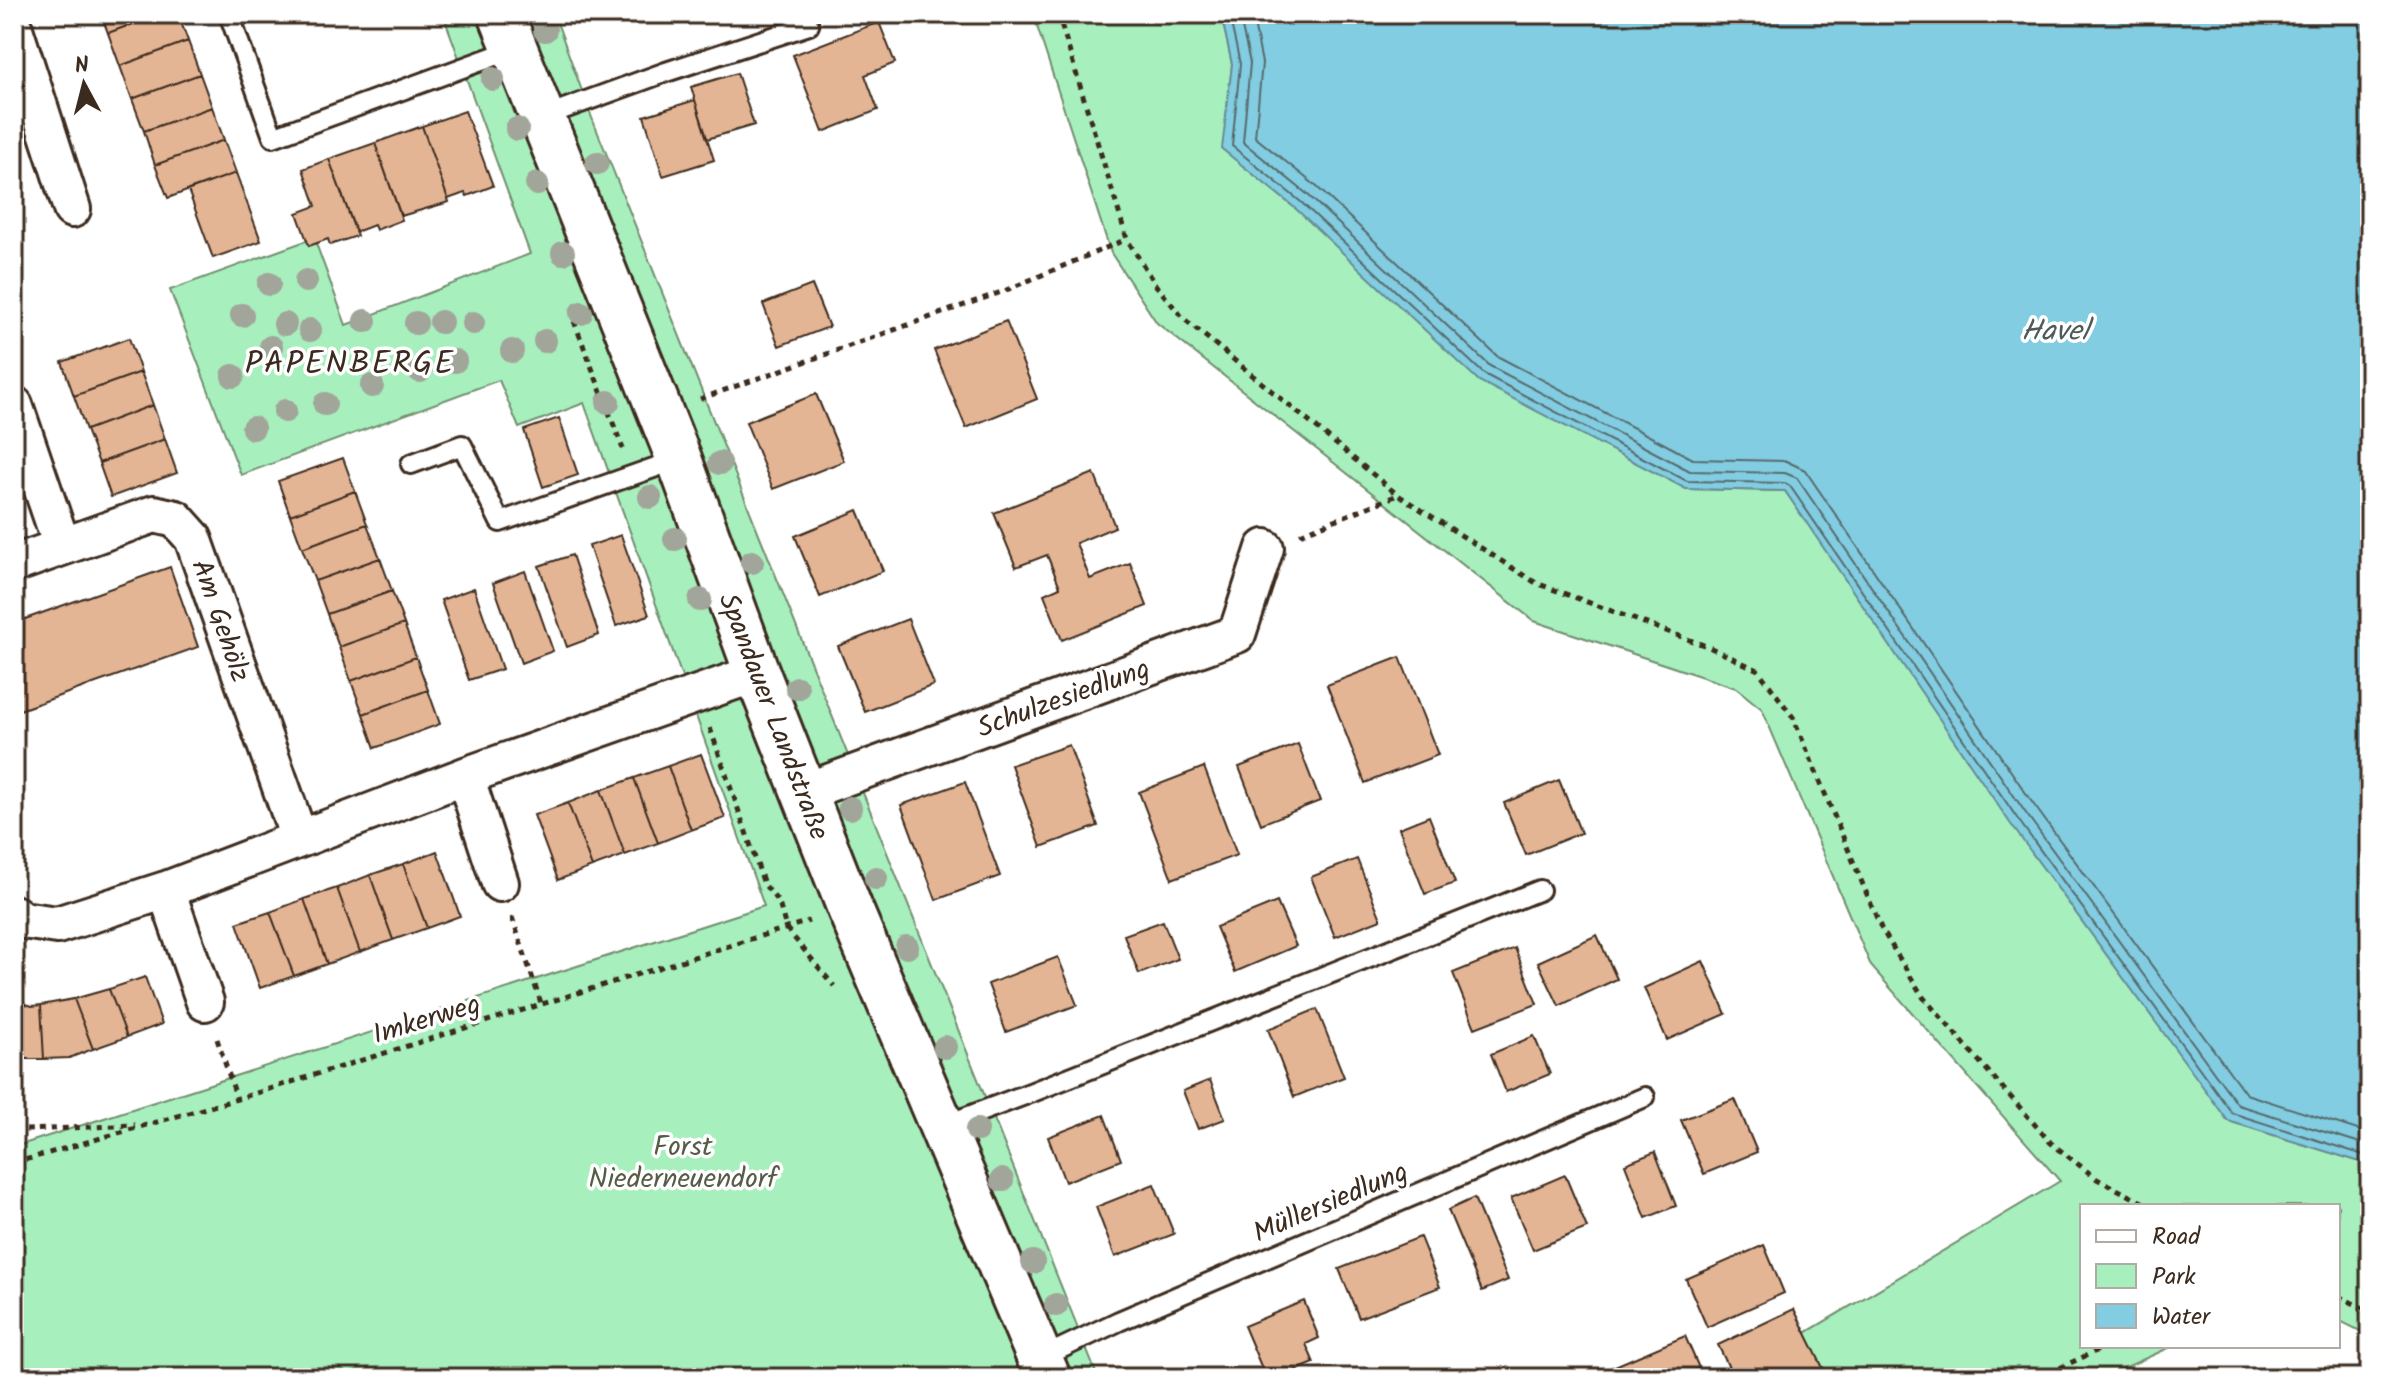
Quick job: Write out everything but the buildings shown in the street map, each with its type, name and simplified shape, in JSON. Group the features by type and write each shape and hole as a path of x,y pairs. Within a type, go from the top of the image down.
{"main road":[{"name":"Spandauer Landstraße","path":"508,31 679,459 757,673 850,909 1044,1369"}],"street":[{"path":"14,29 72,209"},
{"path":"14,405 62,546"},
{"name":"Am Gehölz","path":"14,564 154,514 176,519 193,538 299,838"},
{"name":"Schulzesiedlung","path":"804,792 1237,634 1265,548"},
{"path":"14,914 22,920 57,925 166,890 465,776 757,673"},
{"path":"465,776 500,883"},
{"path":"166,890 205,1002"}],"lane":[{"name":"Spandauer Landstraße","path":"229,14 273,137 508,31"},
{"path":"542,117 809,25"},
{"path":"411,464 462,445 500,522 679,459"},
{"path":"940,1127 1540,890"},
{"name":"Müllersiedlung","path":"1044,1369 1134,1315 1645,1097"}],"path":[{"path":"1058,14 1127,239 1154,283 1183,318 1398,495 1536,583 1709,647 1758,670 1793,717 1881,928 1923,997 2051,1143 2097,1179 2146,1204"},
{"path":"699,399 1004,291 1127,239"},
{"path":"1265,548 1398,495"},
{"path":"500,883 541,1003"},
{"name":"Imkerweg","path":"14,1163 237,1099 850,909"},
{"path":"205,1002 237,1099"},
{"path":"14,1128 144,1125"},
{"path":"2340,1297 2370,1311"},
{"path":"2038,1378 2053,1375 2103,1348"}],"green space":[{"name":"Forst Niederneuendorf","path":"443,14 554,14 590,113 1098,1378 14,1378 14,1147 764,906 584,403 519,428 499,380 241,475 170,290 314,238 346,325 530,254"},
{"path":"1033,14 1221,14 1232,64 1223,149 1295,208 1686,489 1785,491 2228,1121 2370,1165 2370,1336 2340,1321 2340,1204 2080,1204 2080,1348 2169,1348 2102,1378 1730,1378 2060,1181 1871,966 1762,709 1736,688 1534,621 1157,323 1111,253"}],"water":[{"name":"Havel","path":"1221,14 2370,14 2370,1165 2228,1121 2010,823 1785,491 1686,489 1479,381 1295,208 1222,149 1232,64"}],"district":[{"name":"PAPENBERGE","path":"350,362"}]}
